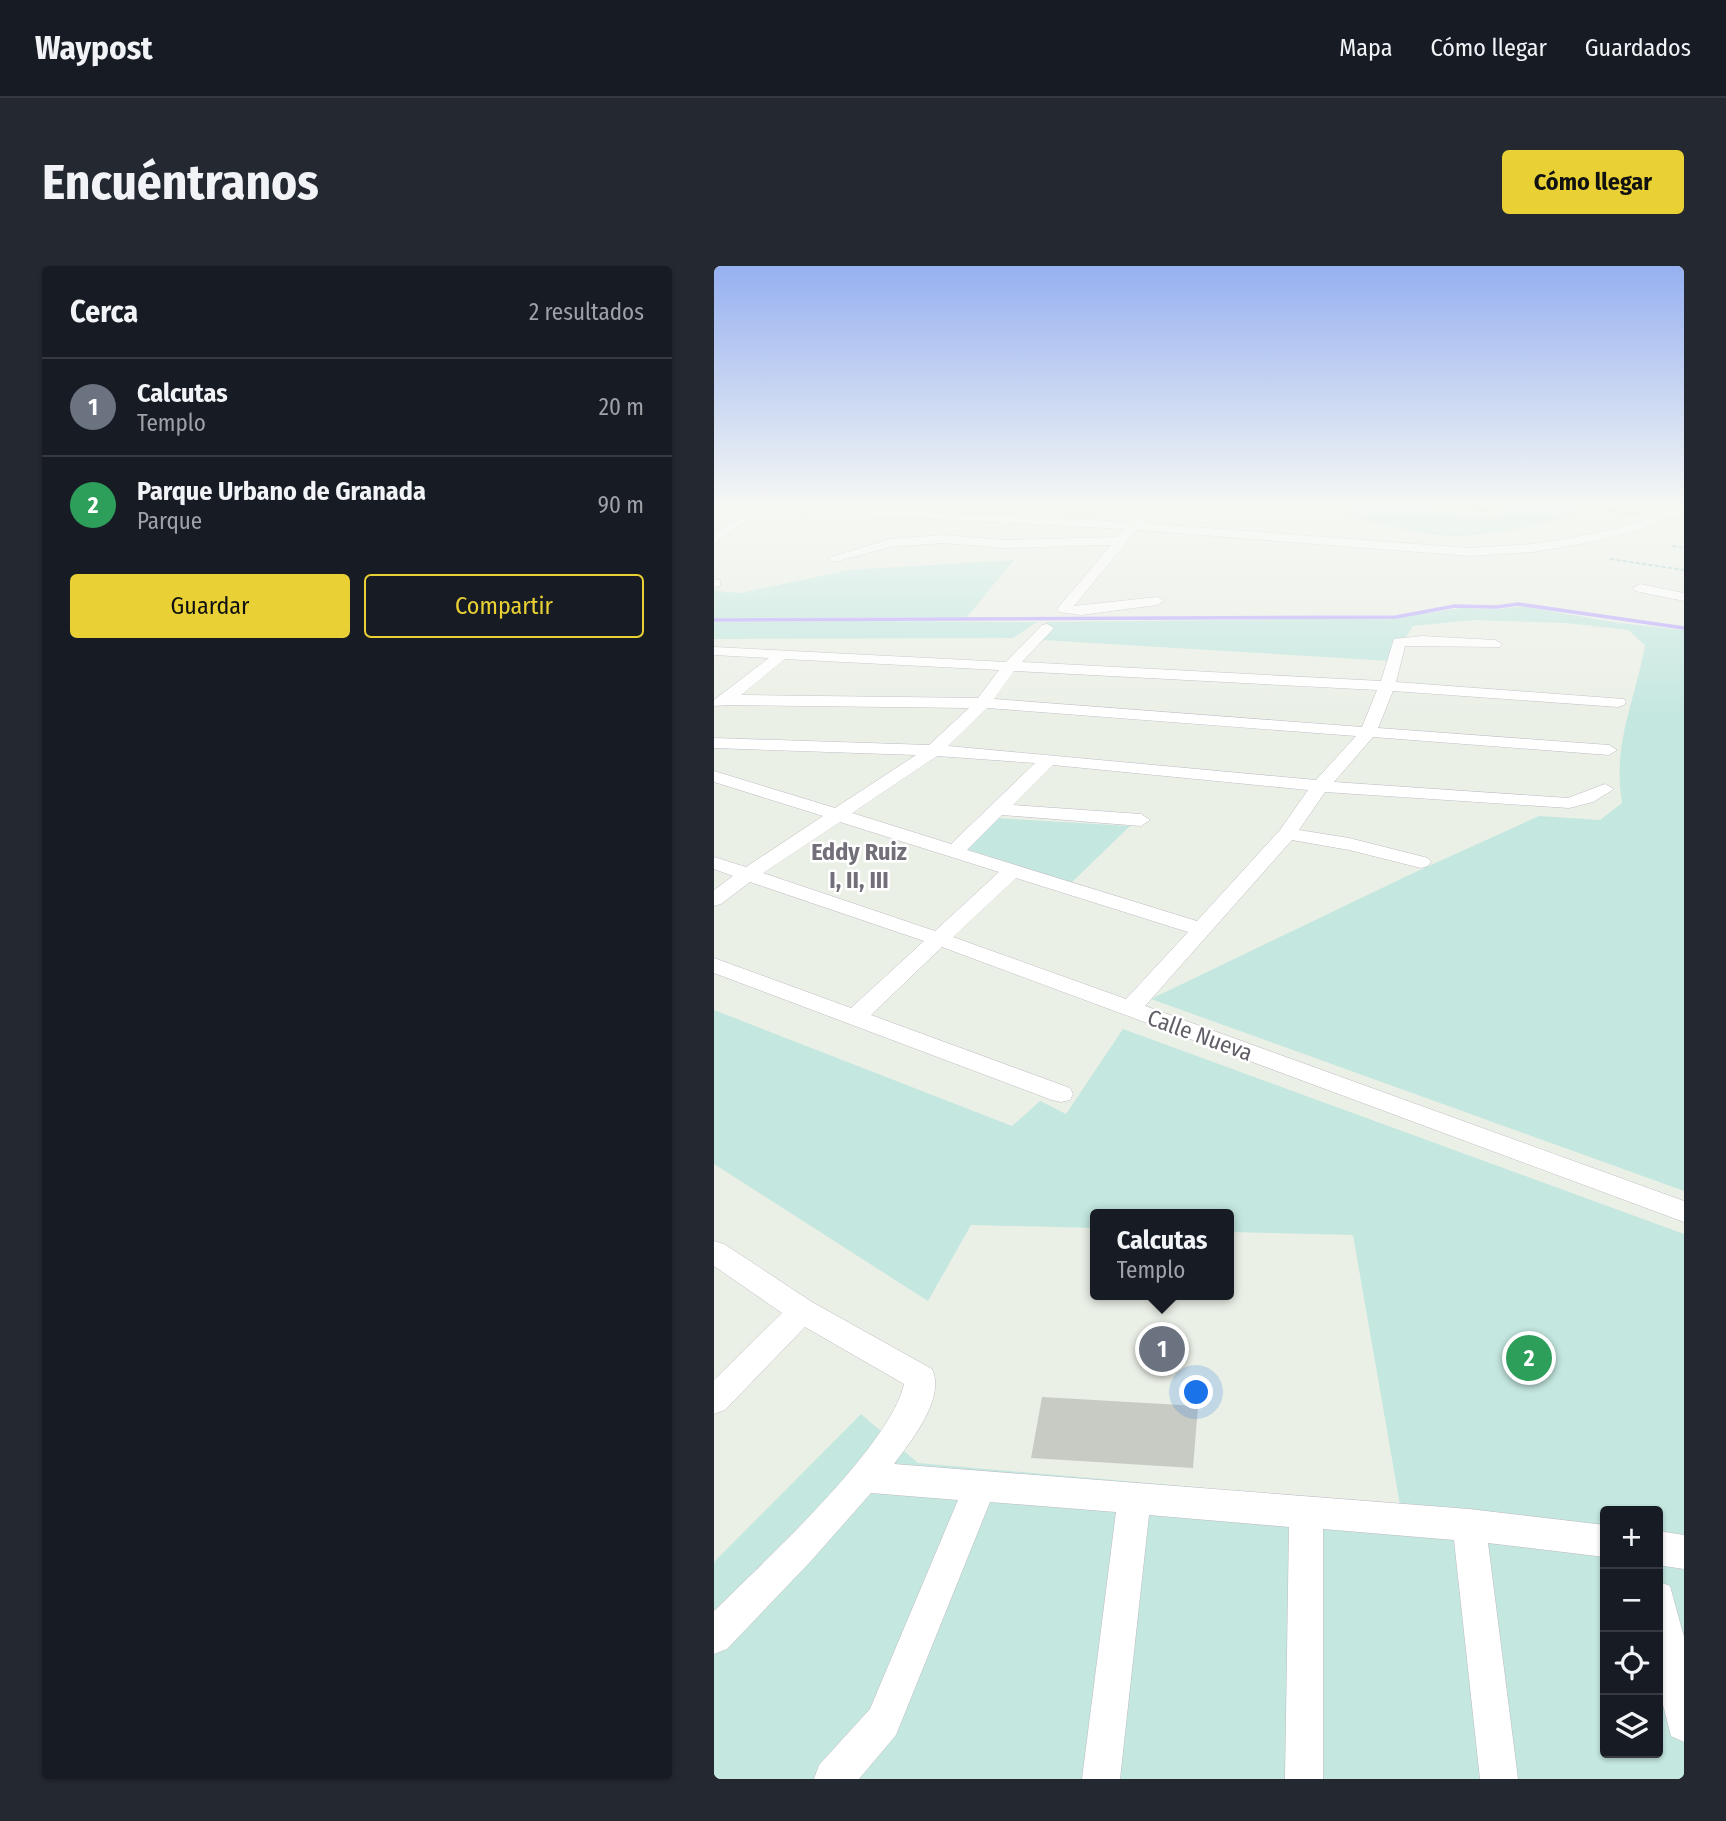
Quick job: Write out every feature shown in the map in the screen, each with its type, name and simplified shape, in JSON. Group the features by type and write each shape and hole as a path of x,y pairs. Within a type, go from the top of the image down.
{"street":[{"path":"1092,576 1064,609 1081,611 1157,601"},
{"path":"1640,588 1684,597"},
{"path":"714,900 747,875 933,751 983,703 1011,665 1047,628"},
{"path":"1130,1009 1287,834 1320,786 1368,733 1387,686 1399,642 1422,640 1495,644"},
{"path":"714,651 1387,686 1618,702"},
{"path":"719,703 781,655"},
{"path":"719,703 983,703 1609,750"},
{"path":"714,743 933,751 1049,759 1320,786 1569,803 1587,799 1605,789"},
{"path":"956,851 1049,759"},
{"path":"714,776 1203,930"},
{"path":"998,809 1141,820"},
{"path":"1287,834 1349,844 1421,862"},
{"name":"Calle Nueva","path":"714,863 939,939 1684,1212"},
{"path":"856,1016 1013,870"},
{"path":"714,965 1061,1094"},
{"path":"714,1252 802,1311 921,1378 922,1388 911,1411 867,1477 714,1636"},
{"path":"714,1400 802,1311"},
{"path":"867,1477 1469,1525 1600,1540"},
{"path":"833,1779 883,1722 980,1487"},
{"path":"1101,1779 1135,1499"},
{"path":"1304,1779 1306,1512"},
{"path":"1469,1525 1499,1779"},
{"path":"1663,1549 1684,1552"},
{"path":"1663,1622 1684,1723"}],"shaded area":[{"path":"823,576 1001,576 967,617 714,618 714,591 741,593"},
{"path":"1521,606 1619,623 1684,630 1684,1191 1151,999 1539,816 1600,820 1622,803 1622,742 1645,645 1628,630 1566,623 1473,620 1413,626 1391,661 1042,640 1047,622 1394,618 1461,608 1500,609"},
{"path":"714,622 1037,622 1013,638 714,639"},
{"path":"996,818 1130,826 1071,883 966,849"},
{"path":"714,1010 1012,1126 1040,1101 1066,1114 1123,1029 1684,1234 1684,1779 714,1779 714,1562 861,1414 918,1463 1400,1505 1353,1235 1234,1232 1234,1209 1090,1209 1090,1228 971,1225 928,1301 714,1164"}],"building":[{"path":"1042,1397 1198,1406 1193,1468 1031,1458"}],"waterway":[{"path":"714,620 1396,617 1455,606 1497,607 1518,604 1684,628"}],"place":[{"name":"Calcutas","path":"1162,1349"},
{"name":"Parque Urbano de Granada","path":"1529,1358"}],"district":[{"name":"Eddy Ruiz I, II, III","path":"859,866"}]}
